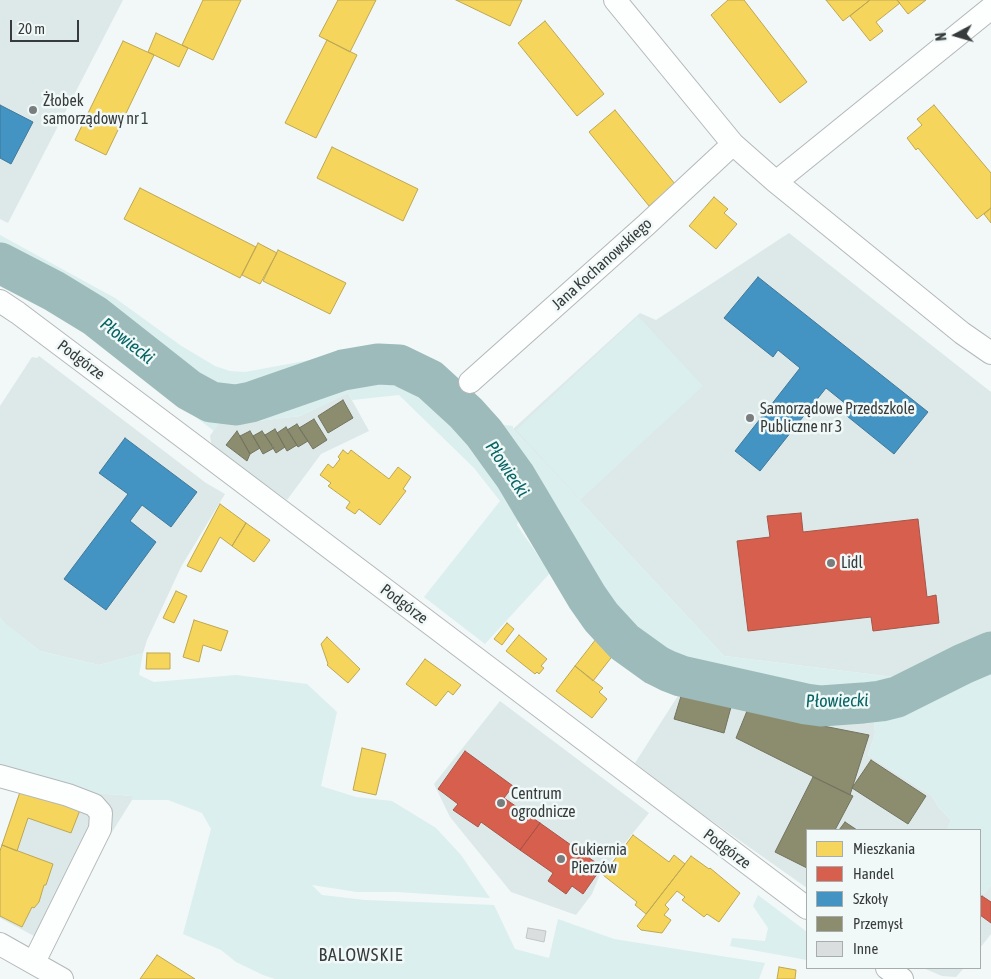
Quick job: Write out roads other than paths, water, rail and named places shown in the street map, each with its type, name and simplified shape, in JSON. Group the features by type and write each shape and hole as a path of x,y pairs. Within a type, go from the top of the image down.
{"street":[{"path":"615,0 733,144 776,182 962,333 991,352"},
{"path":"776,182 991,8"},
{"name":"Jana Kochanowskiego","path":"470,382 646,225 733,144"},
{"name":"Podgórze","path":"0,301 206,454 806,907"},
{"path":"0,776 68,795 94,805 101,813 100,829 34,962"},
{"path":"0,944 62,979"},
{"path":"888,969 902,979"}],"waterway":[{"name":"Płowiecki","path":"0,263 54,291 95,316 189,390 211,402 236,405 251,402 343,370 378,364 399,365 430,380 466,413 484,433 515,476 587,597 601,617 624,642 656,665 668,671 681,676 821,706 881,701 897,697 991,652"}],"place":[{"name":"Żłobek samorządowy nr 1","path":"33,110"},
{"name":"Samorządowe Przedszkole Publiczne nr 3","path":"750,418"},
{"name":"Lidl","path":"831,563"},
{"name":"Centrum ogrodnicze","path":"501,803"},
{"name":"Cukiernia Pierzów","path":"561,859"}],"district":[{"name":"BALOWSKIE","path":"361,955"}]}
